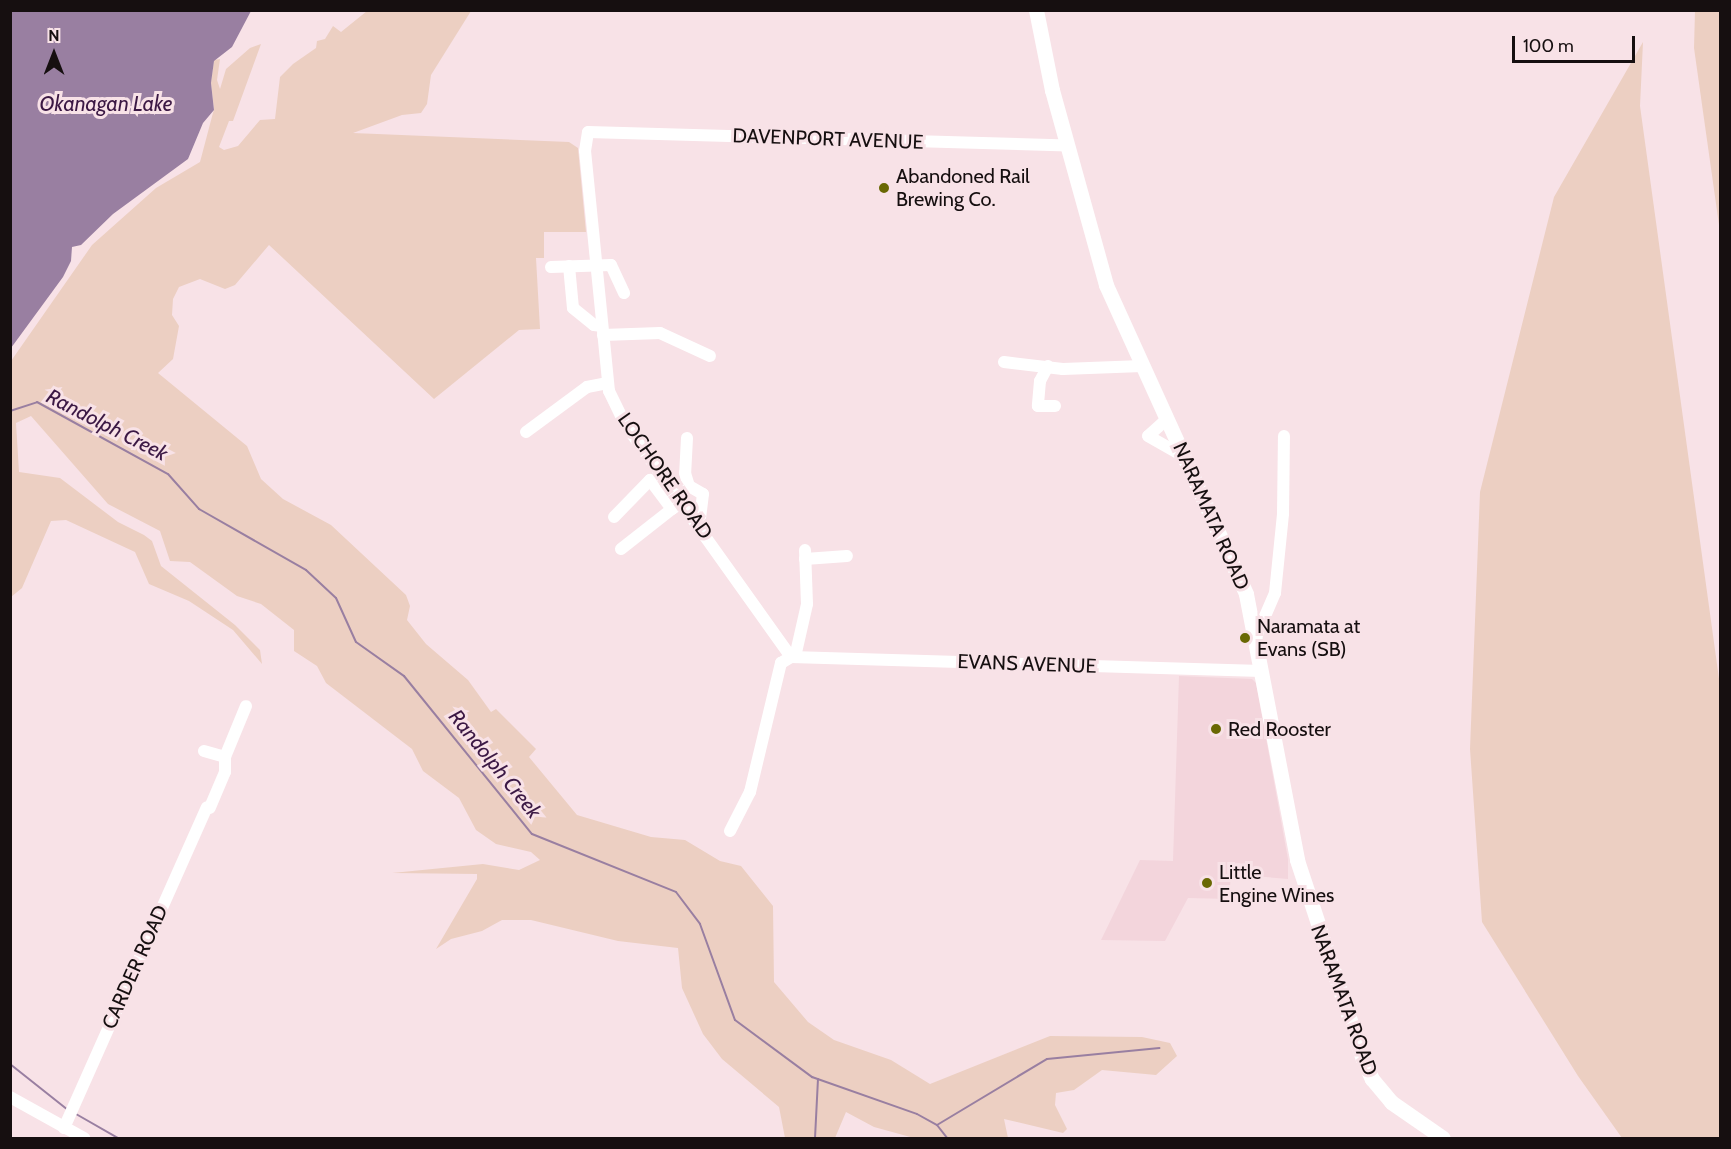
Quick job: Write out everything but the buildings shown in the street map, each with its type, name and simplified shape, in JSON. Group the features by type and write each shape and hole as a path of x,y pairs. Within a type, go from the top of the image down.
{"main road":[{"name":"NARAMATA ROAD","path":"1036,10 1068,145 1106,285 1246,594 1297,860 1363,1059 1372,1079 1391,1102 1443,1138"}],"street":[{"name":"DAVENPORT AVENUE","path":"588,132 1068,145"},
{"name":"LOCHORE ROAD","path":"588,132 585,151 608,383 626,426 677,506 699,525 793,657"},
{"path":"551,267 611,265 624,293"},
{"path":"569,266 573,308 594,325 603,330 660,333 710,357"},
{"path":"1004,362 1063,369 1142,366"},
{"path":"1048,366 1040,381 1038,406 1055,406"},
{"path":"526,432 587,387 608,383"},
{"path":"1167,419 1148,436 1183,456"},
{"path":"1256,637 1275,593 1283,514 1284,436"},
{"path":"687,438 683,460 689,486 704,494 699,525"},
{"path":"614,517 650,480 677,506 621,549"},
{"path":"730,831 750,792 781,663 793,657 807,604 805,554 847,556"},
{"name":"EVANS AVENUE","path":"793,657 1262,670"},
{"name":"CARDER ROAD","path":"64,1128 225,772 225,757 246,706"},
{"path":"204,751 225,757"},
{"path":"10,1097 84,1138"}],"shaded area":[{"path":"367,11 471,11 431,75 427,104 421,113 402,115 353,133 569,142 578,148 586,232 544,232 544,258 536,258 540,329 519,330 434,399 269,245 235,285 225,289 200,279 179,287 173,299 172,315 179,326 173,359 158,373 247,446 261,479 283,499 331,525 406,595 410,606 407,620 426,644 468,680 491,712 496,709 536,749 529,757 577,815 651,837 685,840 720,861 741,866 773,906 774,982 808,1022 834,1040 891,1060 930,1084 1050,1036 1142,1037 1170,1043 1177,1056 1156,1075 1102,1070 1074,1090 1056,1093 1055,1105 1067,1129 1063,1133 1004,1119 1008,1138 914,1138 874,1127 846,1112 835,1138 785,1138 779,1107 722,1059 703,1034 682,988 678,948 618,941 531,920 502,920 482,931 451,939 436,949 477,879 477,874 392,873 483,864 519,870 540,860 531,852 496,844 476,830 459,798 423,771 412,749 326,683 317,666 294,651 294,630 261,604 237,596 190,562 170,561 160,531 108,504 31,416 16,423 19,472 60,478 118,522 152,541 161,566 235,625 260,650 262,664 233,630 189,601 149,584 135,552 66,520 51,521 22,588 11,597 11,361 92,245 156,188 200,162 214,109 211,83 214,60 220,59 217,80 220,89 226,69 250,48 261,44 233,121 229,121 219,147 224,150 238,146 260,120 275,119 280,77 293,64 316,48 317,41 325,39 333,26 341,32"},
{"path":"1695,11 1720,11 1720,232 1694,48"},
{"path":"1643,42 1640,106 1720,686 1720,1138 1622,1138 1578,1076 1482,922 1470,749 1480,492 1554,197"},
{"path":"1179,676 1252,679 1256,683 1288,859 1288,879 1231,874 1229,899 1188,898 1165,941 1101,940 1140,860 1173,861"}],"water":[{"name":"Okanagan Lake","path":"11,10 251,11 232,47 214,61 211,83 214,110 203,123 188,159 113,214 81,245 72,247 71,261 63,277 11,348"}],"waterway":[{"name":"Randolph Creek","path":"10,411 37,402 168,474 199,509 306,570 336,598 356,642 404,676 532,834 676,892 700,924 735,1020 812,1077 917,1114 937,1125 947,1138"},
{"path":"937,1125 1047,1059 1159,1048"},
{"path":"10,1064 68,1110"},
{"path":"815,1138 818,1079"},
{"path":"76,1114 118,1138"}],"place":[{"name":"Abandoned Rail Brewing Co.","path":"884,188"},
{"name":"Naramata at Evans (SB)","path":"1245,638"},
{"name":"Red Rooster","path":"1216,729"},
{"name":"Little Engine Wines","path":"1207,883"}]}
